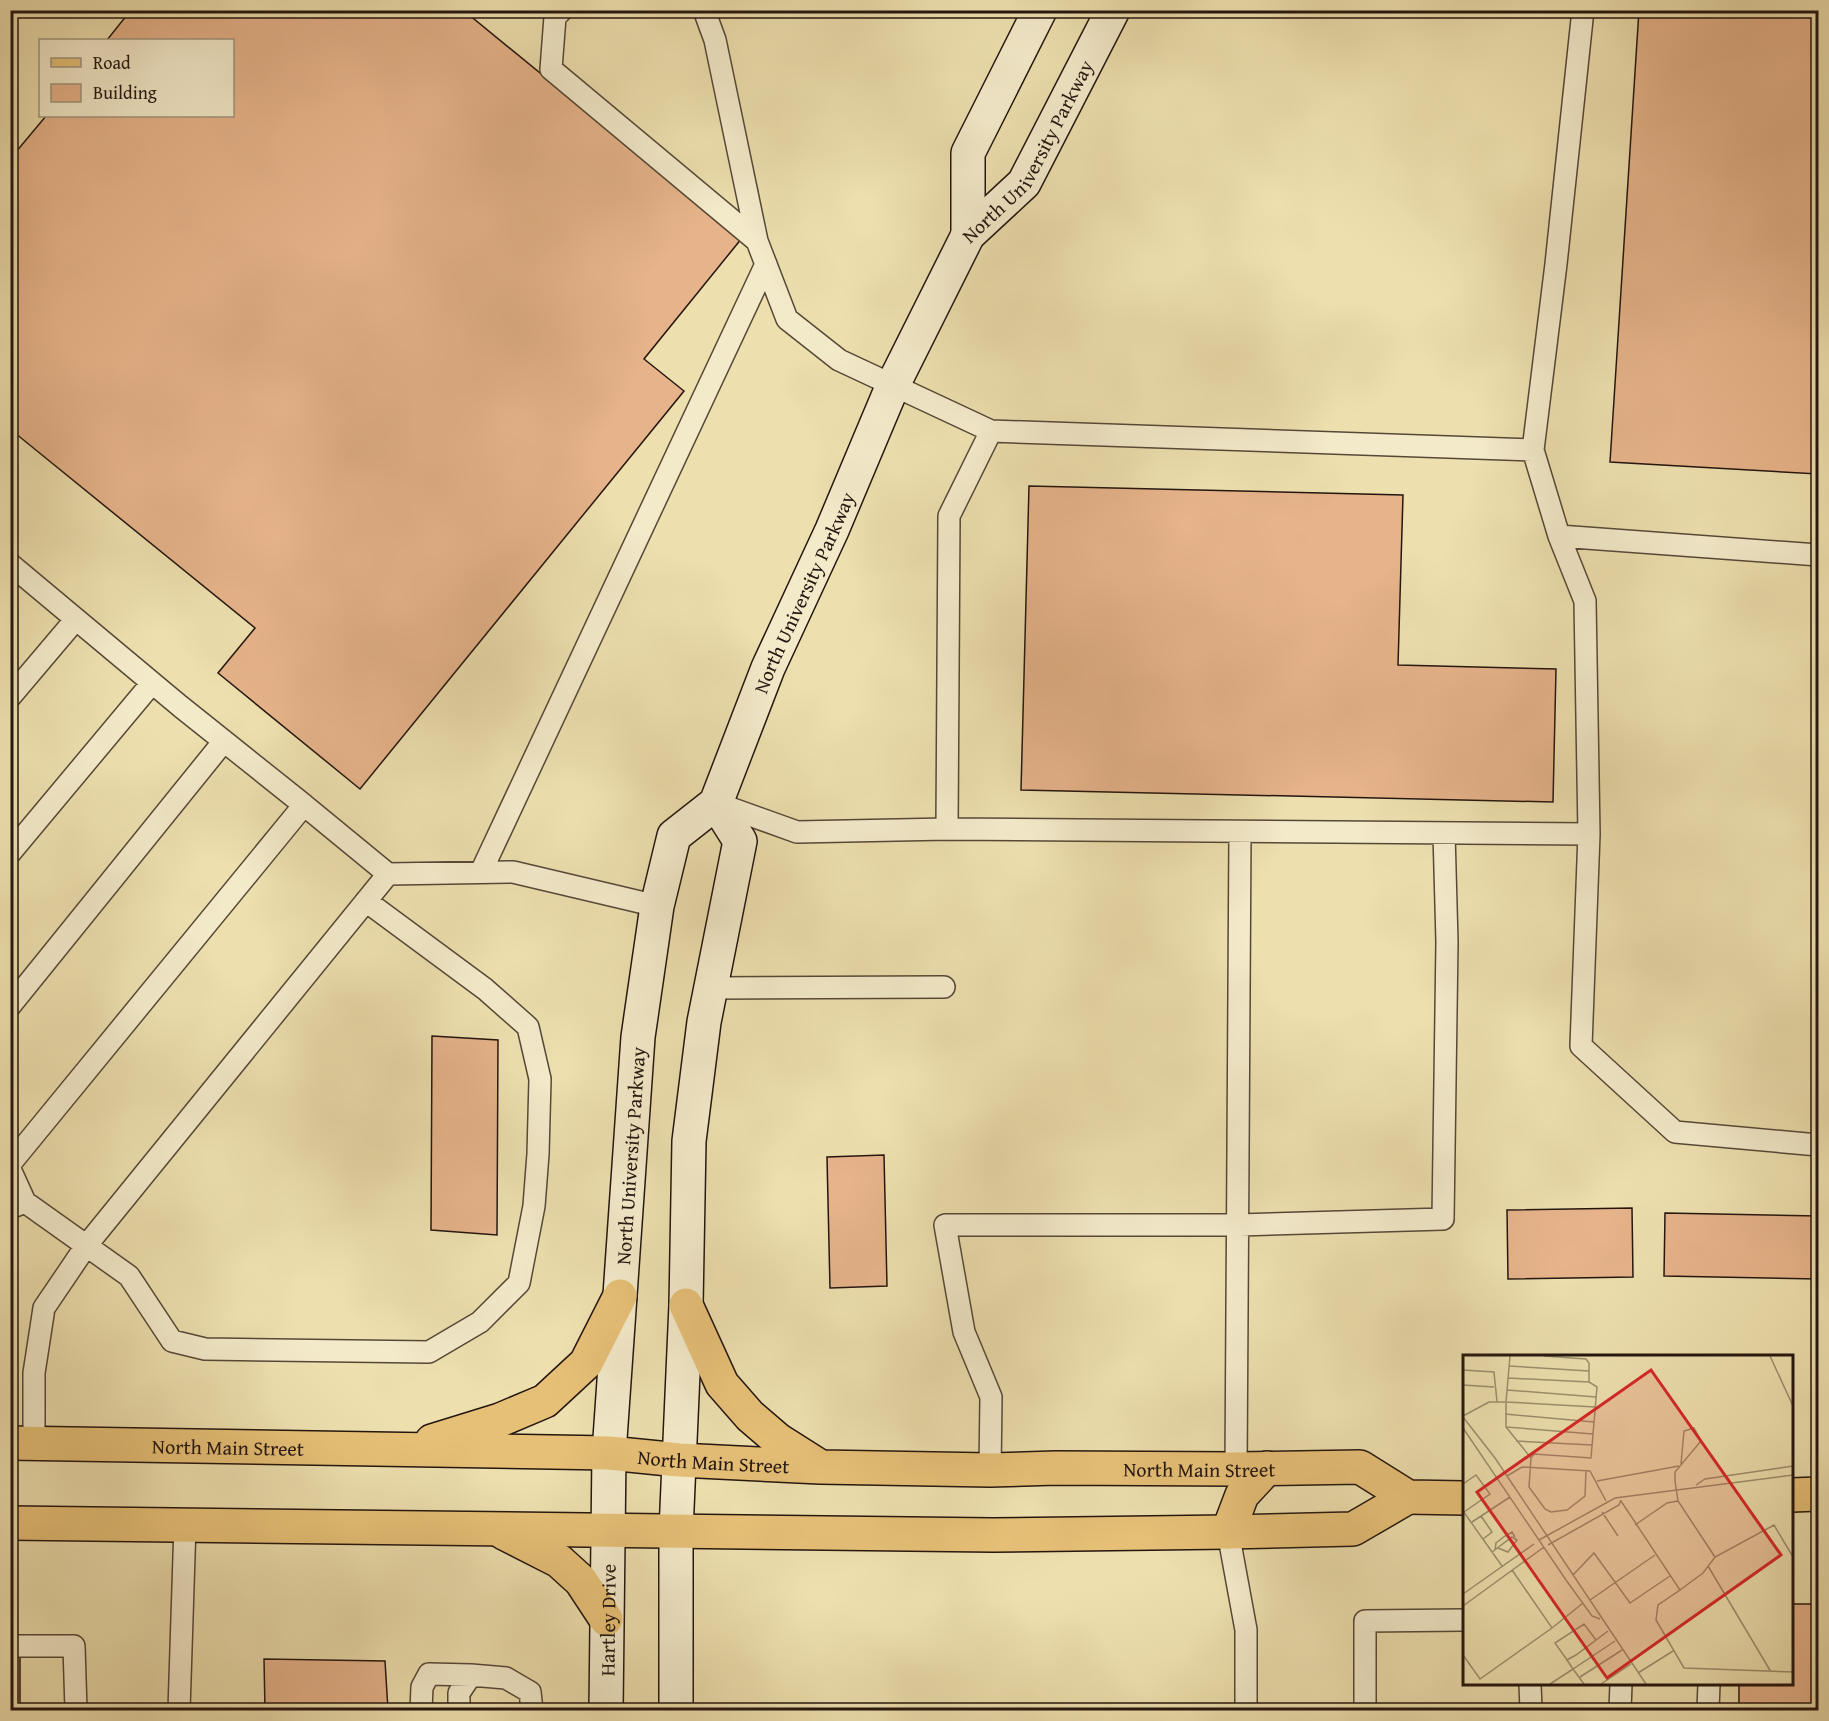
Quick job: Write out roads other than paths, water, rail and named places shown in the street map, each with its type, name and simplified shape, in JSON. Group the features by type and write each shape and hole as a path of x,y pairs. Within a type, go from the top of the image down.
{"main road":[{"name":"North University Parkway","path":"968,235 968,153 1040,10"},
{"name":"North University Parkway","path":"607,1531 609,1453 638,1037 657,906 674,836 716,803 768,668 832,530 893,385 968,235 1024,183 1113,10"},
{"path":"676,1710 676,1531 686,1305 689,1141 704,1022 740,841 716,803"},
{"path":"404,1450 500,1420 545,1401 586,1363 620,1296"},
{"path":"686,1305 722,1383 750,1416 778,1440 820,1467"},
{"name":"North Main Street","path":"22,1444 609,1453 679,1460 820,1467 990,1470 1360,1467 1408,1497"},
{"path":"1228,1532 1252,1469"},
{"path":"1793,1495 1818,1494"},
{"path":"10,1523 993,1535 1228,1532 1353,1528 1408,1497 1463,1498"},
{"path":"497,1530 559,1561 581,1581 606,1619"},
{"name":"Hartley Drive","path":"606,1710 607,1531"}],"lane":[{"path":"561,10 555,17 550,69 757,241"},
{"path":"704,10 715,40 757,241 787,319 839,360 991,431 1533,450"},
{"path":"1583,10 1533,450 1558,536 1585,601 1589,834 1581,1046 1675,1132 1818,1145"},
{"path":"482,872 766,264"},
{"path":"947,829 949,516 991,431"},
{"path":"1558,536 1818,555"},
{"path":"10,564 152,683 388,874 513,872 657,906"},
{"path":"10,697 76,619"},
{"path":"10,853 152,683"},
{"path":"10,1006 224,741"},
{"path":"716,803 797,831 947,829 1589,834"},
{"path":"10,1164 304,805"},
{"path":"1239,833 1239,1225 1252,1469"},
{"path":"990,1470 991,1397 964,1332 945,1225 1239,1225 1443,1219 1447,942 1444,833"},
{"path":"22,1444 44,1308 86,1245 388,874"},
{"path":"10,1169 18,1205 86,1245 129,1276 172,1341 206,1349 429,1352 480,1322 519,1283 534,1206 540,1079 528,1027 485,989 366,901"},
{"path":"711,988 944,987"},
{"path":"179,1710 185,1525"},
{"path":"1228,1532 1246,1630 1246,1710"},
{"path":"1365,1710 1365,1621 1463,1620"},
{"path":"10,1646 74,1646 76,1710"},
{"path":"421,1710 422,1687 429,1674 506,1678 530,1692 532,1710"},
{"path":"459,1710 459,1693 471,1675"},
{"path":"1530,1685 1531,1710"},
{"path":"1620,1710 1621,1685"},
{"path":"1708,1710 1709,1685"}]}
